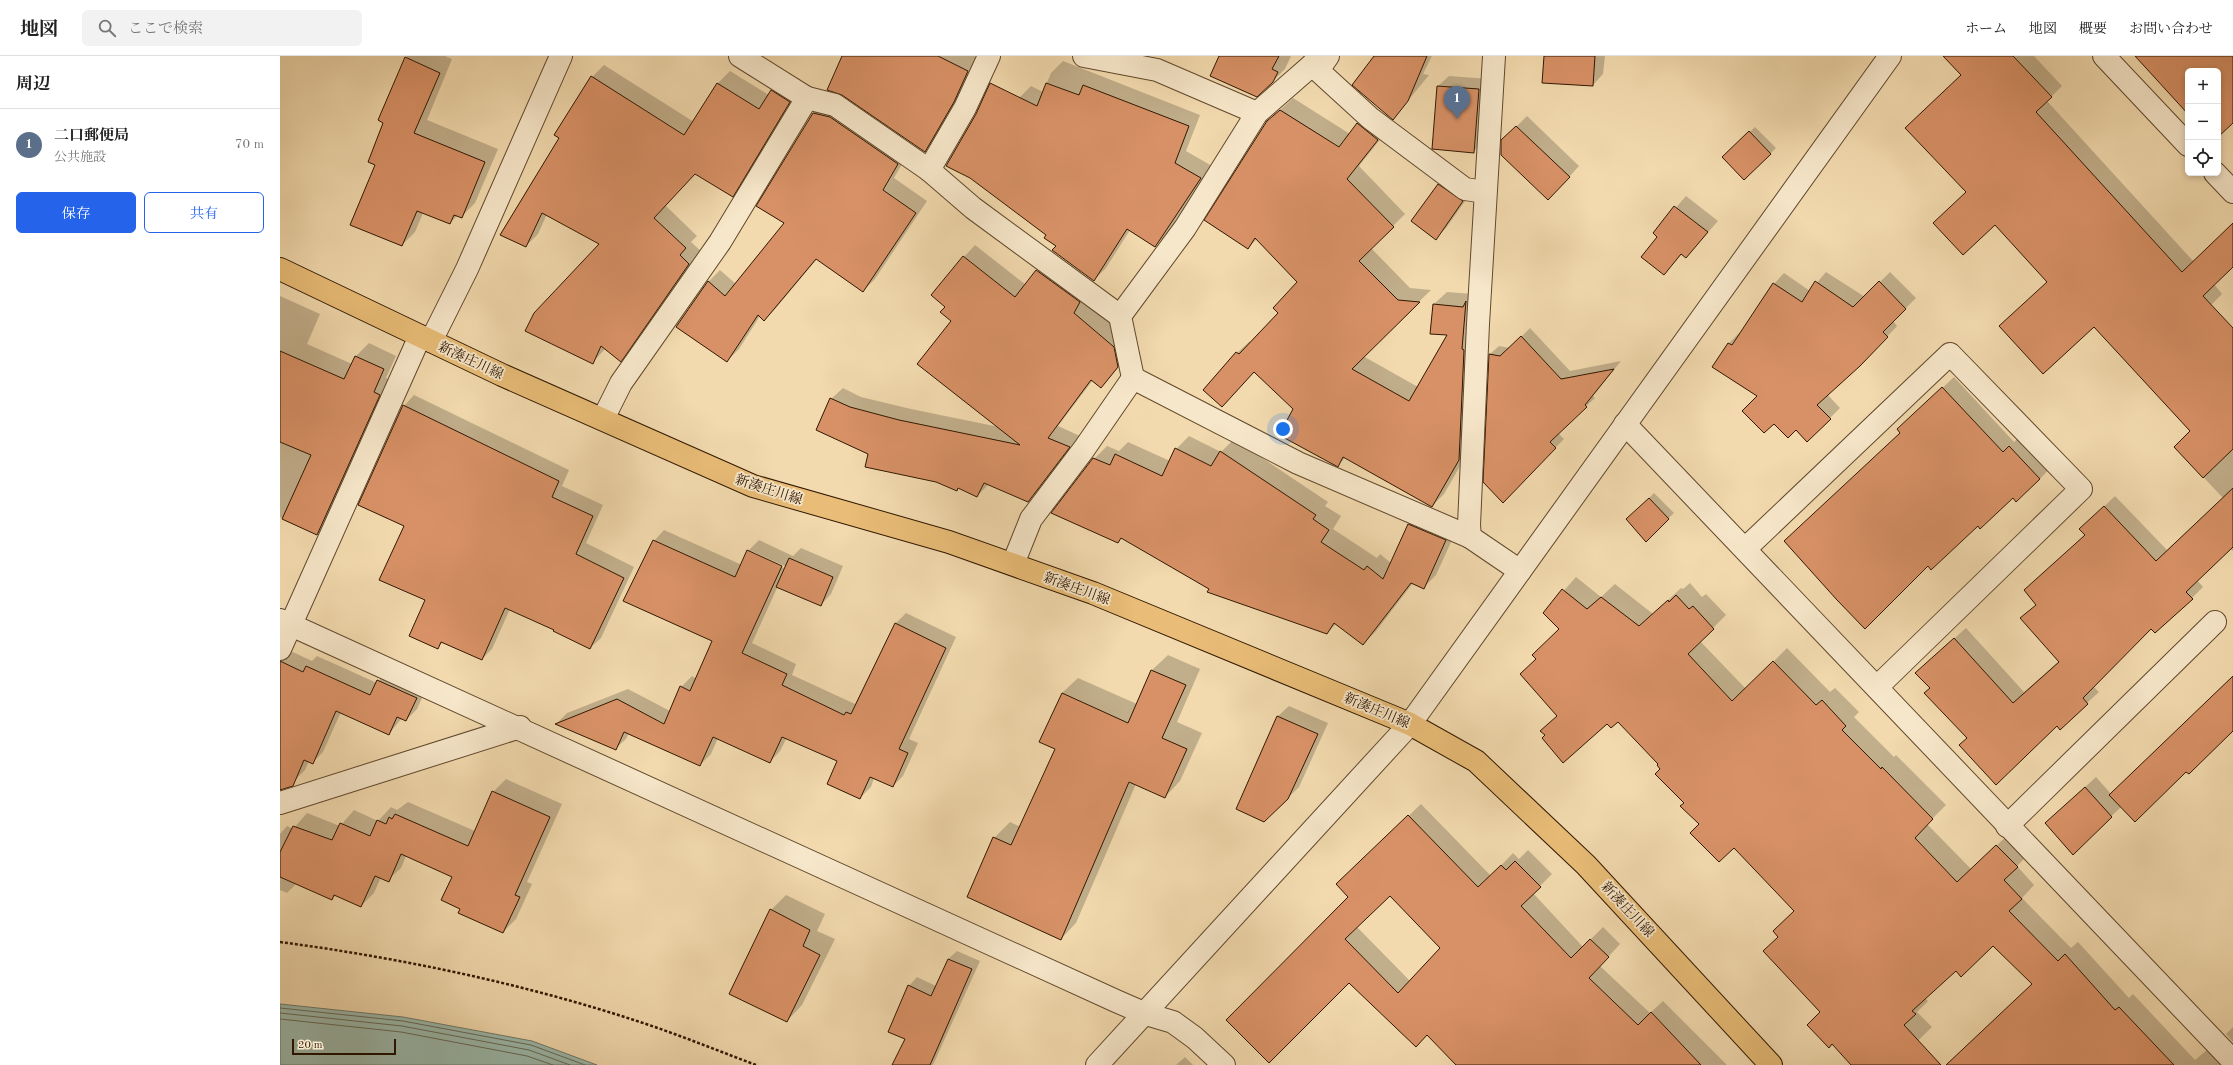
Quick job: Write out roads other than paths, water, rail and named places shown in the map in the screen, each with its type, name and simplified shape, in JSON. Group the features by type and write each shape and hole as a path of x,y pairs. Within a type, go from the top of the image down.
{"main road":[{"name":"新湊庄川線","path":"280,269 426,338 753,486 949,542 1013,564 1093,593 1410,724 1476,761 1499,782 1586,865 1772,1065"}],"street":[{"path":"280,649 285,622 426,338 467,269 561,56"},
{"path":"740,56 807,98 835,105 930,170 979,213 1120,316 1133,378 1084,449 1031,519 1013,564"},
{"path":"930,170 965,108 989,56"},
{"path":"1084,56 1157,70 1257,113"},
{"path":"1470,537 1478,324 1494,56"},
{"path":"1097,1065 1146,1014 1410,724 1890,56"},
{"path":"2104,56 2185,142"},
{"path":"1120,316 1185,228 1257,113 1320,61 1370,118 1465,189 1485,192"},
{"path":"603,419 621,383 720,242 807,98"},
{"path":"2218,176 2233,192"},
{"path":"1745,549 1950,354 2081,489 1877,686"},
{"path":"1133,378 1298,463 1470,537 1520,571"},
{"path":"1625,424 1877,686 2007,826 2233,1061"},
{"path":"285,622 1146,1014 1173,1022 1195,1038 1224,1065"},
{"path":"2007,826 2216,622"},
{"path":"280,804 520,728"}],"water":[{"path":"280,1004 403,1017 532,1041 597,1065 280,1065"}],"place":[{"name":"二口郵便局","path":"1457,119"}]}
